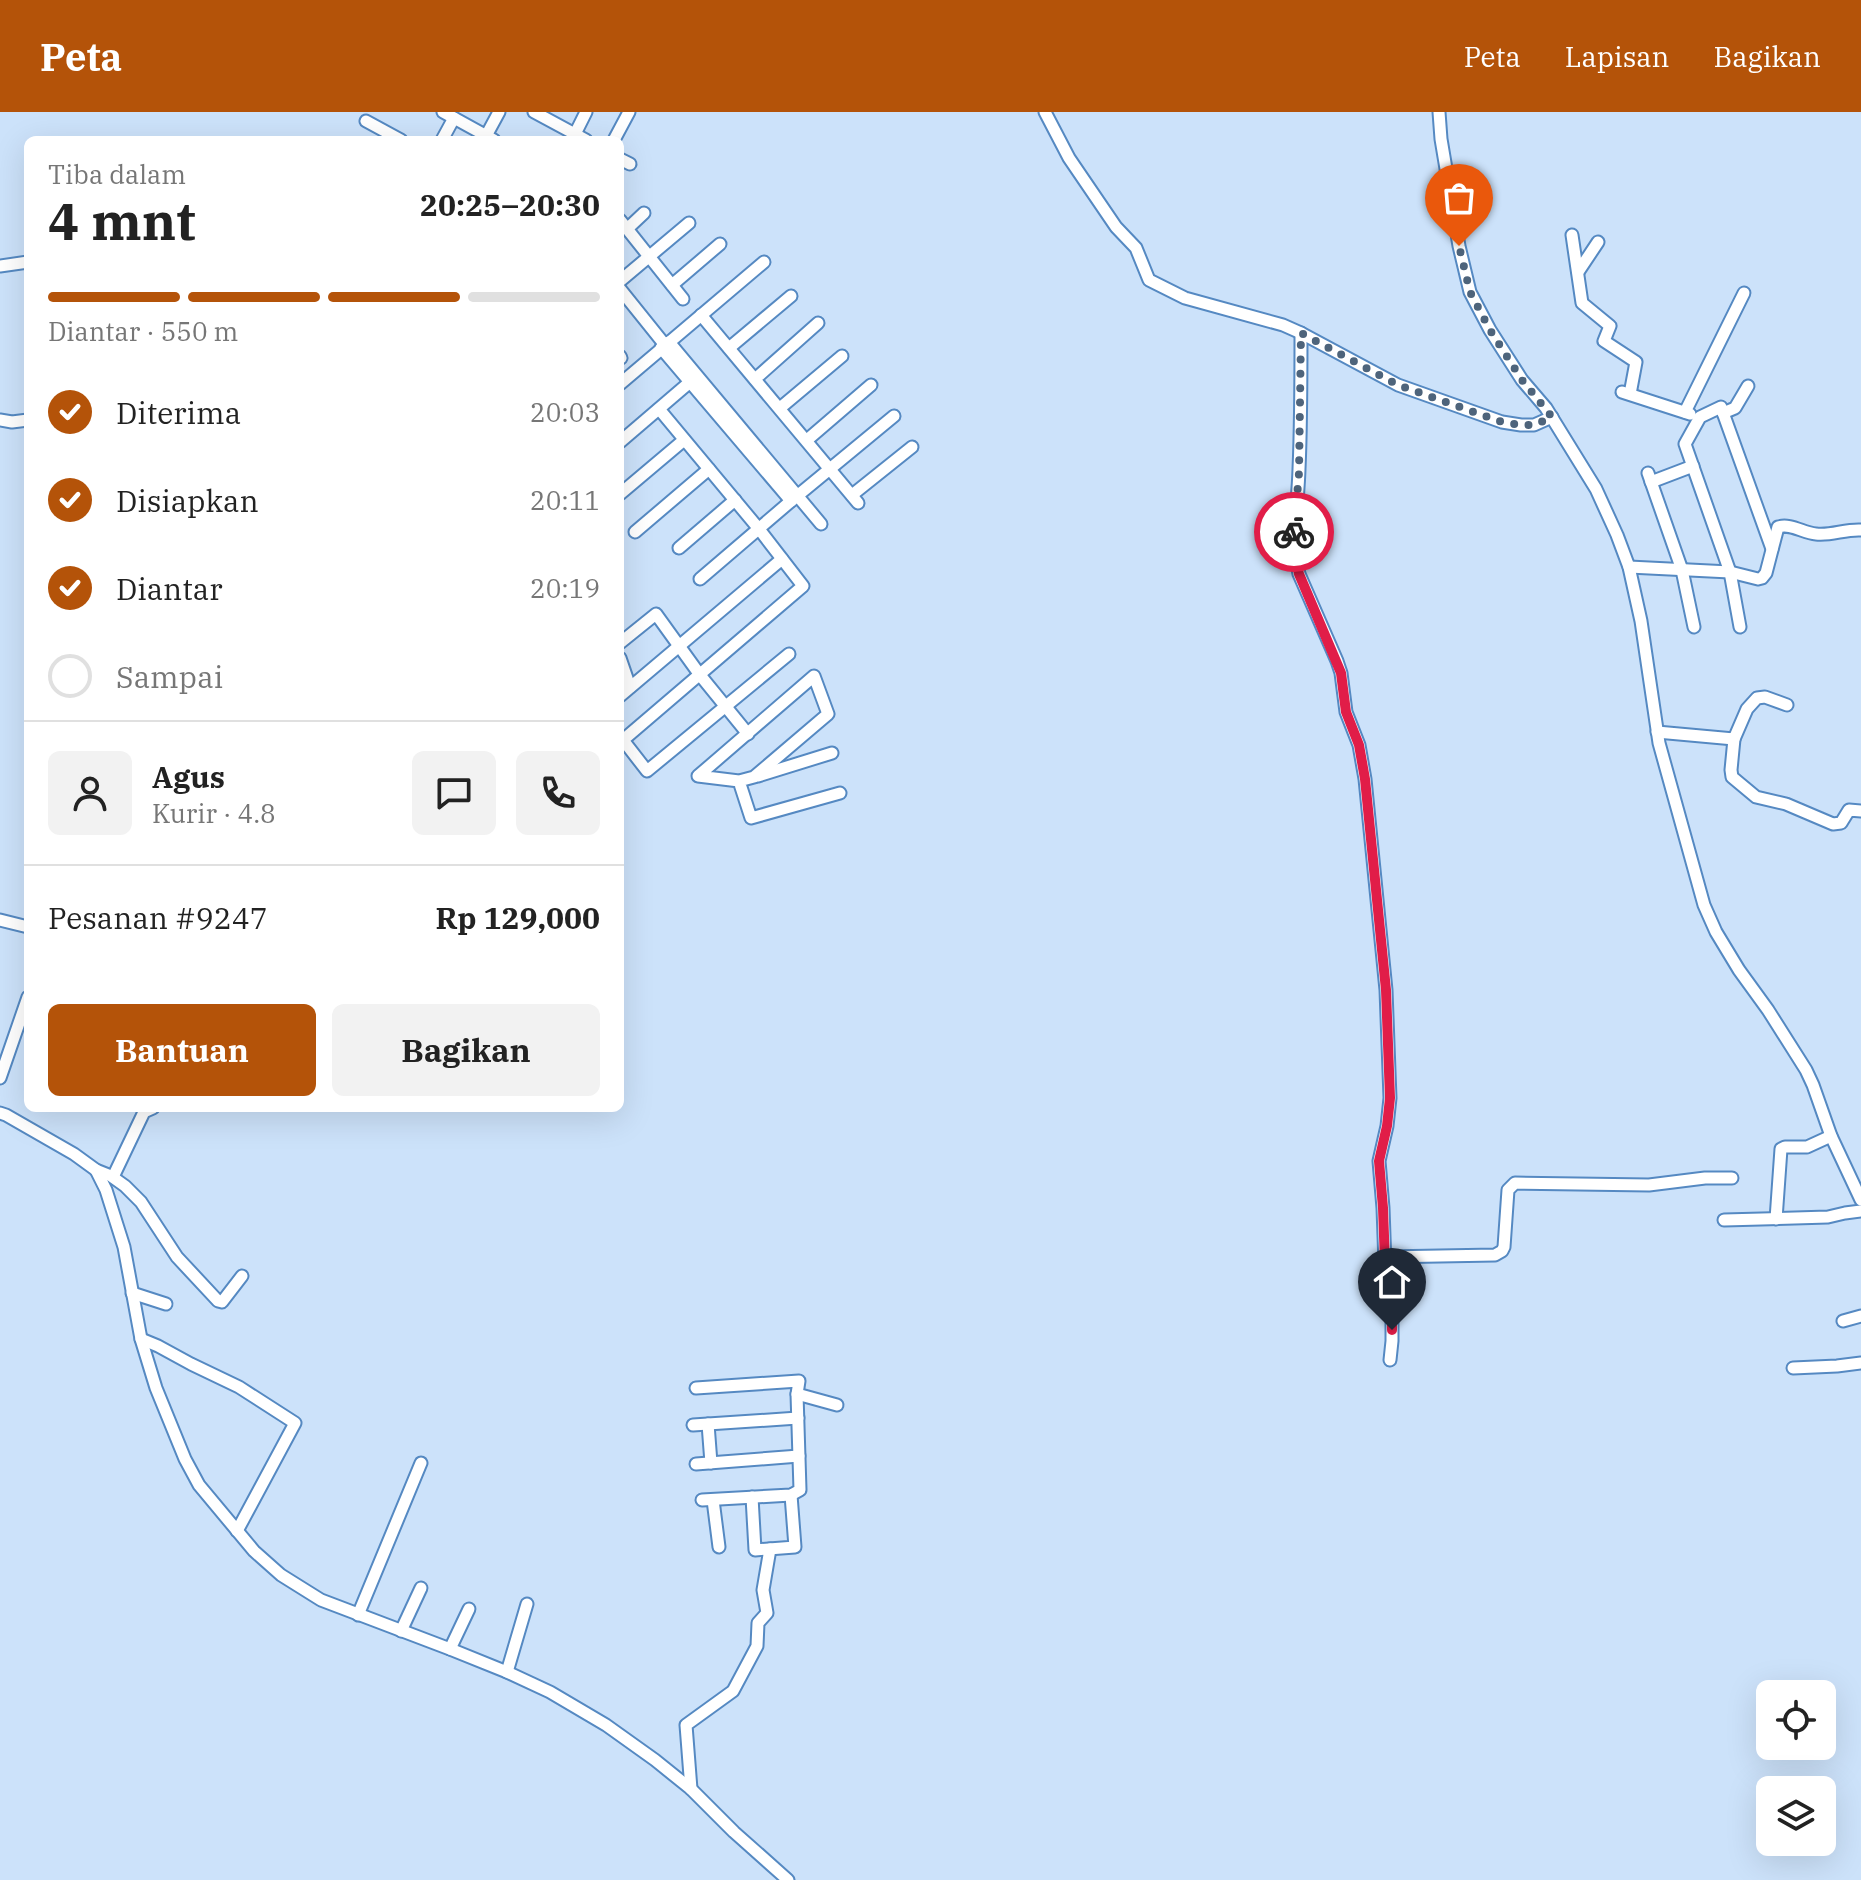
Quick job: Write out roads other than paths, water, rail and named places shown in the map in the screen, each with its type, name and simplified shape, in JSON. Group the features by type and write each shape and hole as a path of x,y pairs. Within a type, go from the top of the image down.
{"street":[{"path":"491,136 499,112"},
{"path":"580,136 586,112"},
{"path":"616,136 629,112"},
{"path":"1045,112 1069,158 1116,227 1136,248 1149,280 1185,298 1254,316 1301,333 1398,385 1502,422 1534,425 1552,417"},
{"path":"1439,112 1459,246 1470,292 1514,368 1552,417 1596,489 1629,567 1641,621 1657,732 1704,905 1739,970 1806,1070 1831,1136 1861,1200"},
{"path":"540,113 578,136"},
{"path":"443,136 449,115 486,136"},
{"path":"366,121 394,136"},
{"path":"624,223 644,213"},
{"path":"624,278 689,223"},
{"path":"624,225 683,299"},
{"path":"1572,235 1582,303 1610,326 1604,341 1636,362 1626,393 1700,417"},
{"path":"1578,272 1598,242"},
{"path":"672,285 720,244"},
{"path":"624,381 764,262"},
{"path":"0,266 24,263"},
{"path":"1685,412 1744,293"},
{"path":"624,294 794,498"},
{"path":"729,348 791,296"},
{"path":"701,315 855,499 912,447"},
{"path":"755,379 818,323"},
{"path":"1301,333 1299,473 1294,529 1296,560 1299,574 1337,661 1346,712 1359,745 1381,928 1390,1084 1387,1126 1379,1158 1385,1257 1392,1289 1390,1360"},
{"path":"665,345 690,382 821,524"},
{"path":"780,408 842,356"},
{"path":"624,439 690,382"},
{"path":"807,440 871,385"},
{"path":"1723,413 1735,408 1748,386"},
{"path":"1740,627 1730,572 1685,444 1700,417 1721,407 1772,549"},
{"path":"624,739 803,586 659,409"},
{"path":"700,579 894,416"},
{"path":"0,420 24,420"},
{"path":"624,491 684,440"},
{"path":"1693,466 1649,478 1682,570 1694,627"},
{"path":"635,532 709,469"},
{"path":"679,548 735,500"},
{"path":"1629,567 1730,572 1758,579 1766,573 1778,527 1783,525 1815,534 1861,530"},
{"path":"624,692 782,559"},
{"path":"624,640 656,614 748,734"},
{"path":"624,741 647,771 789,654"},
{"path":"624,670 630,687"},
{"path":"754,777 828,714 814,676 698,776 739,781 754,777 832,753"},
{"path":"1787,705 1765,697 1757,698 1747,709 1734,739 1732,777 1756,797 1786,804 1833,824 1841,823 1849,810 1861,811"},
{"path":"1657,732 1734,739"},
{"path":"739,781 751,818 840,793"},
{"path":"0,920 24,926"},
{"path":"0,1078 24,1009"},
{"path":"113,1177 144,1112"},
{"path":"0,1113 113,1177 141,1202 177,1257 219,1302 242,1276"},
{"path":"1776,1219 1781,1149 1807,1147 1831,1136"},
{"path":"96,1170 106,1190 122,1241 141,1339 156,1388 190,1471 254,1551 290,1581 321,1600 507,1672 550,1692 606,1725 691,1789 788,1880"},
{"path":"1385,1257 1499,1253 1504,1247 1508,1190 1515,1183 1649,1185 1732,1178"},
{"path":"1724,1220 1828,1217 1861,1211"},
{"path":"132,1293 166,1304"},
{"path":"1843,1321 1861,1316"},
{"path":"141,1339 239,1387 295,1423 237,1531"},
{"path":"1793,1368 1861,1363"},
{"path":"696,1388 799,1381 800,1490 791,1495 708,1500 719,1547"},
{"path":"797,1394 837,1405"},
{"path":"693,1425 798,1418"},
{"path":"708,1424 711,1463"},
{"path":"696,1464 799,1456"},
{"path":"358,1615 421,1463"},
{"path":"752,1497 755,1550 795,1547 791,1495"},
{"path":"691,1789 686,1725 733,1691 757,1646 758,1623 767,1613 763,1590 770,1549"},
{"path":"401,1631 421,1588"},
{"path":"507,1672 527,1604"},
{"path":"450,1649 469,1609"}]}
